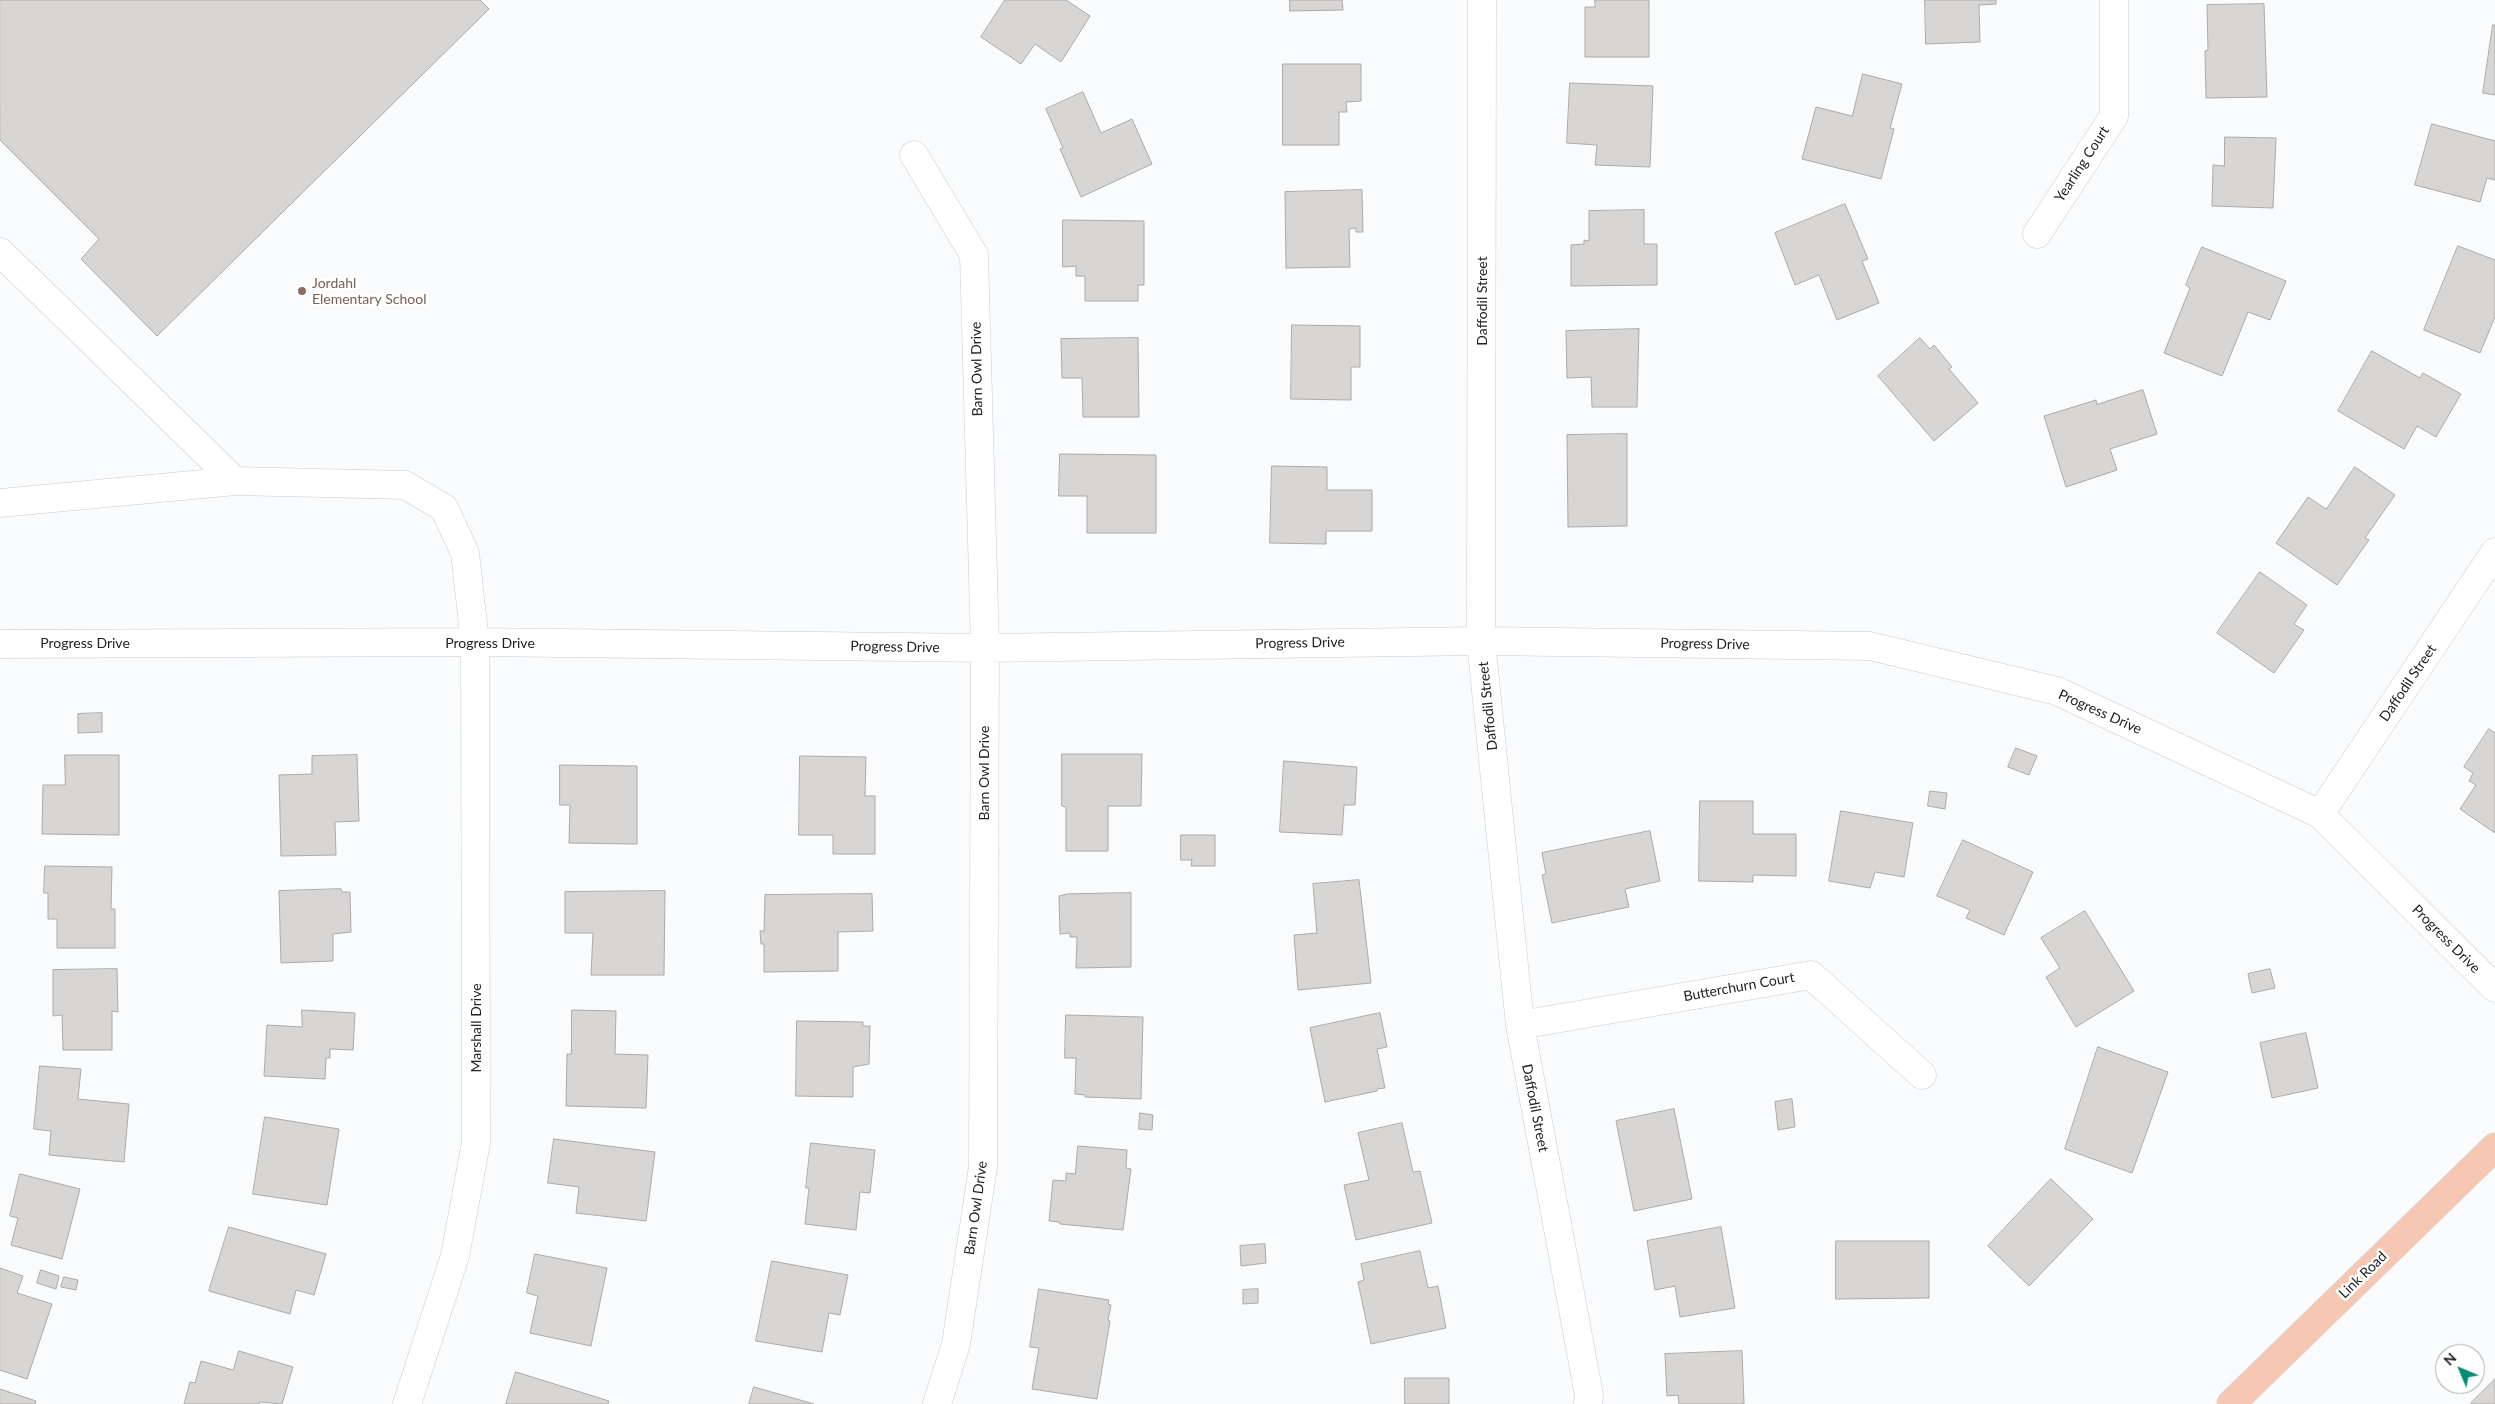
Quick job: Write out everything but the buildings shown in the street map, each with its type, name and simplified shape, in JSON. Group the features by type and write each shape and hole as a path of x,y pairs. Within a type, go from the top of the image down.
{"main road":[{"name":"Link Road","path":"2230,1404 2495,1147"}],"street":[{"name":"Daffodil Street","path":"1482,0 1481,640 1520,1025 1590,1395 1588,1404"},
{"name":"Yearling Court","path":"2037,234 2114,116 2114,0"},
{"name":"Barn Owl Drive","path":"914,154 974,255 985,648 983,1167 956,1344 937,1404"},
{"path":"0,252 234,481"},
{"name":"Marshall Drive","path":"0,503 234,481 405,485 444,508 465,553 475,642 476,1143 455,1256 407,1404"},
{"name":"Daffodil Street","path":"2320,814 2495,552"},
{"name":"Progress Drive","path":"0,644 475,642 985,648 1481,640 1870,646 2056,691 2320,814 2495,988"},
{"name":"Butterchurn Court","path":"1520,1025 1811,975 1922,1075"}],"place":[{"name":"Jordahl Elementary School","path":"302,291"}]}
